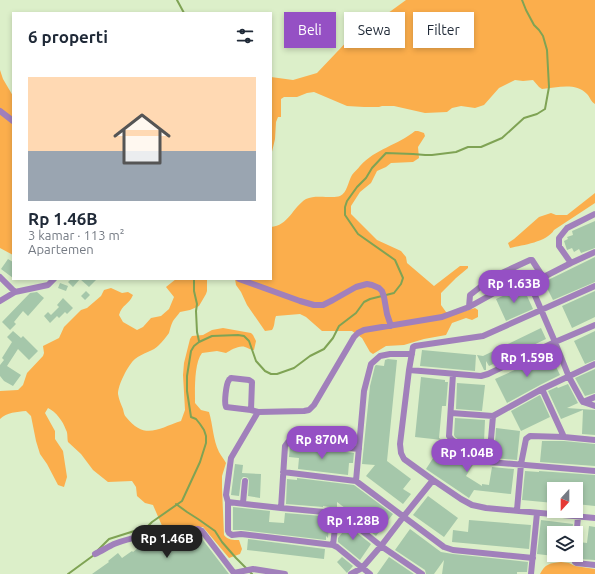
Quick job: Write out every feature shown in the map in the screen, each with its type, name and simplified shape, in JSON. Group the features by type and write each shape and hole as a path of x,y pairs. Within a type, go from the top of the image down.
{"street":[{"path":"0,111 12,120"},
{"path":"571,263 559,246 559,238 567,228 595,214"},
{"path":"530,284 595,252"},
{"path":"469,307 470,295 492,277 530,260 532,260 544,277"},
{"path":"0,277 15,292"},
{"path":"0,301 15,292 48,285 53,280"},
{"path":"242,280 314,305 322,305 356,287 368,284 379,288 383,294 391,326"},
{"path":"251,410 252,382 249,380 231,378 228,382 224,403 226,408 258,412 309,410 314,405 354,337 358,333 364,330 442,318 469,307 496,292 526,281 530,284 556,342 569,377 582,402 595,406"},
{"path":"547,514 486,508 472,505 404,459 401,453 400,444 413,347 483,336 595,286"},
{"path":"409,370 481,376 595,325"},
{"path":"356,481 364,391 371,364 380,356 390,354 412,354"},
{"path":"451,412 493,416 542,389 595,364"},
{"path":"453,374 449,436 481,460 595,472"},
{"path":"542,389 564,437"},
{"path":"582,402 595,397"},
{"path":"258,412 231,458 226,495 228,502 229,533 232,535 241,534 333,545 370,574"},
{"path":"489,462 493,416"},
{"path":"516,510 521,464 527,437 564,437 595,440"},
{"path":"281,508 285,446 288,442 358,449"},
{"path":"283,472 356,481 448,549 532,558"},
{"path":"351,574 362,568 433,480"},
{"path":"243,503 245,481"},
{"path":"228,502 341,514 381,546 422,574"},
{"path":"531,574 537,513"},
{"path":"583,517 595,518"},
{"path":"333,545 335,528"},
{"path":"95,554 113,544 128,539 198,529 202,531 234,572 253,568 285,574"},
{"path":"574,562 595,565"}],"shaded area":[{"path":"406,0 595,0 595,104 587,94 577,88 566,87 542,89 533,80 515,80 499,88 484,105 475,108 461,106 452,108 447,112 425,113 394,106 347,106 314,92 307,93 297,97 284,97 281,99 281,117 278,117 276,122 275,139 272,152 272,77 293,80 317,73 344,45 344,48 405,48 405,12 390,12"},
{"path":"0,70 3,79 12,94 12,254 0,248"},
{"path":"415,131 424,133 425,136 418,147 419,158 413,162 391,163 377,171 371,183 360,192 351,206 351,214 377,240 401,251 406,257 407,263 434,286 460,266 468,266 468,268 441,293 441,305 446,312 462,312 475,308 478,310 478,317 472,320 466,318 452,323 446,335 424,339 404,345 386,346 373,354 370,352 362,338 352,331 322,331 306,317 300,314 276,316 272,330 265,331 247,305 236,285 235,280 272,280 272,227 277,226 286,220 301,202 306,199 314,197 337,197 342,195 346,190 352,175 366,160"},
{"path":"595,193 595,203 554,230 551,234 540,240 510,248 508,243 539,217 551,213 556,215 567,215"},
{"path":"175,280 207,280 207,291 199,306 180,312 173,321 169,333 163,341 157,347 135,359 127,370 122,381 118,390 119,400 125,415 140,429 152,431 181,421 185,410 183,375 184,363 192,336 203,335 212,330 223,328 251,333 256,341 254,350 240,347 226,353 217,351 202,353 199,357 196,377 195,403 201,410 209,412 217,447 226,463 222,476 224,535 229,539 239,540 242,549 240,554 229,558 203,527 186,534 166,535 153,505 145,503 137,496 136,487 132,481 108,482 93,470 81,454 68,442 67,433 63,423 56,414 48,408 45,413 55,431 55,439 63,451 67,477 64,487 58,485 40,454 31,416 26,411 9,414 0,419 0,391 18,390 23,385 27,373 43,356 43,346 59,338 64,327 81,310 87,308 101,296 104,290 111,288 122,293 128,292 133,295 130,301 120,311 119,315 123,322 137,330 143,327 151,318 161,316 169,309 174,297 166,287"},
{"path":"554,563 569,563 575,566 595,569 595,574 540,574 544,568"}],"building":[{"path":"595,221 595,248 581,253 579,249 574,252 572,248 567,250 564,241 568,239 567,237 573,235 572,231"},
{"path":"595,257 595,282 553,300 544,282"},
{"path":"8,259 12,261 12,277 1,269"},
{"path":"70,280 79,280 73,287 68,282"},
{"path":"81,280 96,280 89,287"},
{"path":"60,283 68,286 66,291 58,288"},
{"path":"523,287 533,309 506,321 496,299"},
{"path":"86,291 90,295 85,300 81,296"},
{"path":"595,291 595,317 572,328 562,306"},
{"path":"37,292 44,298 28,316 23,311 14,322 16,324 10,330 2,322 30,293"},
{"path":"63,298 73,308 67,314 65,312 59,318 57,316 50,323 44,316 48,312 51,315 59,307 57,305"},
{"path":"541,328 546,339 489,366 486,361 486,370 484,370 477,355 483,356"},
{"path":"13,331 21,338 23,336 38,351 29,360 18,349 7,366 21,375 13,386 4,381 0,376 0,365 4,360 2,358 12,342 7,337"},
{"path":"595,331 595,360 585,364 574,341"},
{"path":"422,350 476,355 475,371 420,366"},
{"path":"550,354 560,375 507,403 495,379"},
{"path":"385,360 397,360 387,461 411,479 403,489 411,494 403,504 366,476 375,465 362,464 370,386 375,366 384,366"},
{"path":"595,369 595,393 585,396 575,378"},
{"path":"421,377 445,380 445,382 448,382 446,406 442,406 439,438 442,440 415,437"},
{"path":"457,383 485,385 482,411 456,409"},
{"path":"568,384 578,403 567,408 595,410 595,435 582,434 583,410 561,419 548,391"},
{"path":"540,395 550,417 521,431 511,411"},
{"path":"455,418 485,420 484,442 459,440 455,437"},
{"path":"496,428 520,431 517,460 494,458"},
{"path":"444,441 474,461 466,476 482,486 482,484 489,485 492,467 514,469 511,494 474,490 469,498 426,469"},
{"path":"542,441 564,441 595,444 595,466 540,462"},
{"path":"290,446 354,453 353,463 349,463 348,475 298,469 299,458 289,457"},
{"path":"235,464 243,465 242,473 261,474 260,498 248,496 249,481 248,478 245,477 241,480 239,496 231,495"},
{"path":"525,471 595,475 595,506 583,505 583,482 547,482 547,502 522,500"},
{"path":"297,478 354,485 393,514 376,536 348,514 352,509 345,508 337,502 337,508 286,504 287,479 297,480"},
{"path":"428,496 458,518 444,537 413,515"},
{"path":"233,507 270,511 269,522 284,523 285,513 322,516 321,527 329,527 328,538 326,536 326,540 233,530"},
{"path":"469,520 531,525 529,549 452,542 453,530 468,532"},
{"path":"541,520 573,524 573,526 547,526 547,555 537,554"},
{"path":"342,521 371,544 360,560 338,542 338,538 342,533 339,531 339,525"},
{"path":"589,526 595,527 595,560 583,559 583,542 587,543"},
{"path":"410,529 441,552 528,562 527,572 517,572 517,574 442,574 444,560 434,574 426,574 425,570 395,550"},
{"path":"197,534 229,574 92,574 109,562 108,561 118,553 122,558 132,551 133,552 148,540 150,543 155,543 162,538 169,547 186,535 188,537 192,537"},
{"path":"248,539 325,549 324,559 247,550"},
{"path":"342,557 353,566 347,573 337,562"},
{"path":"389,557 414,574 377,574"}],"waterway":[{"path":"177,0 183,12"},
{"path":"98,550 109,539 147,527 182,501 200,462 206,443 204,430 196,419 191,417 187,391 187,376 191,351 194,346 212,336 244,336 249,341 256,361 265,371 271,374 277,374 294,368 310,356 324,349 333,338 339,326 356,313 364,302 394,293 401,284 403,278 395,260 358,234 345,215 347,201 357,187 366,178 372,168 386,153 432,155 456,152 468,147 481,147 502,138 524,118 537,114 545,109 549,87 547,50 543,36 534,25 522,0"},
{"path":"194,280 194,291 197,304 197,332 199,341"},
{"path":"176,504 215,531 222,542 252,574"},
{"path":"68,574 94,555"}]}
